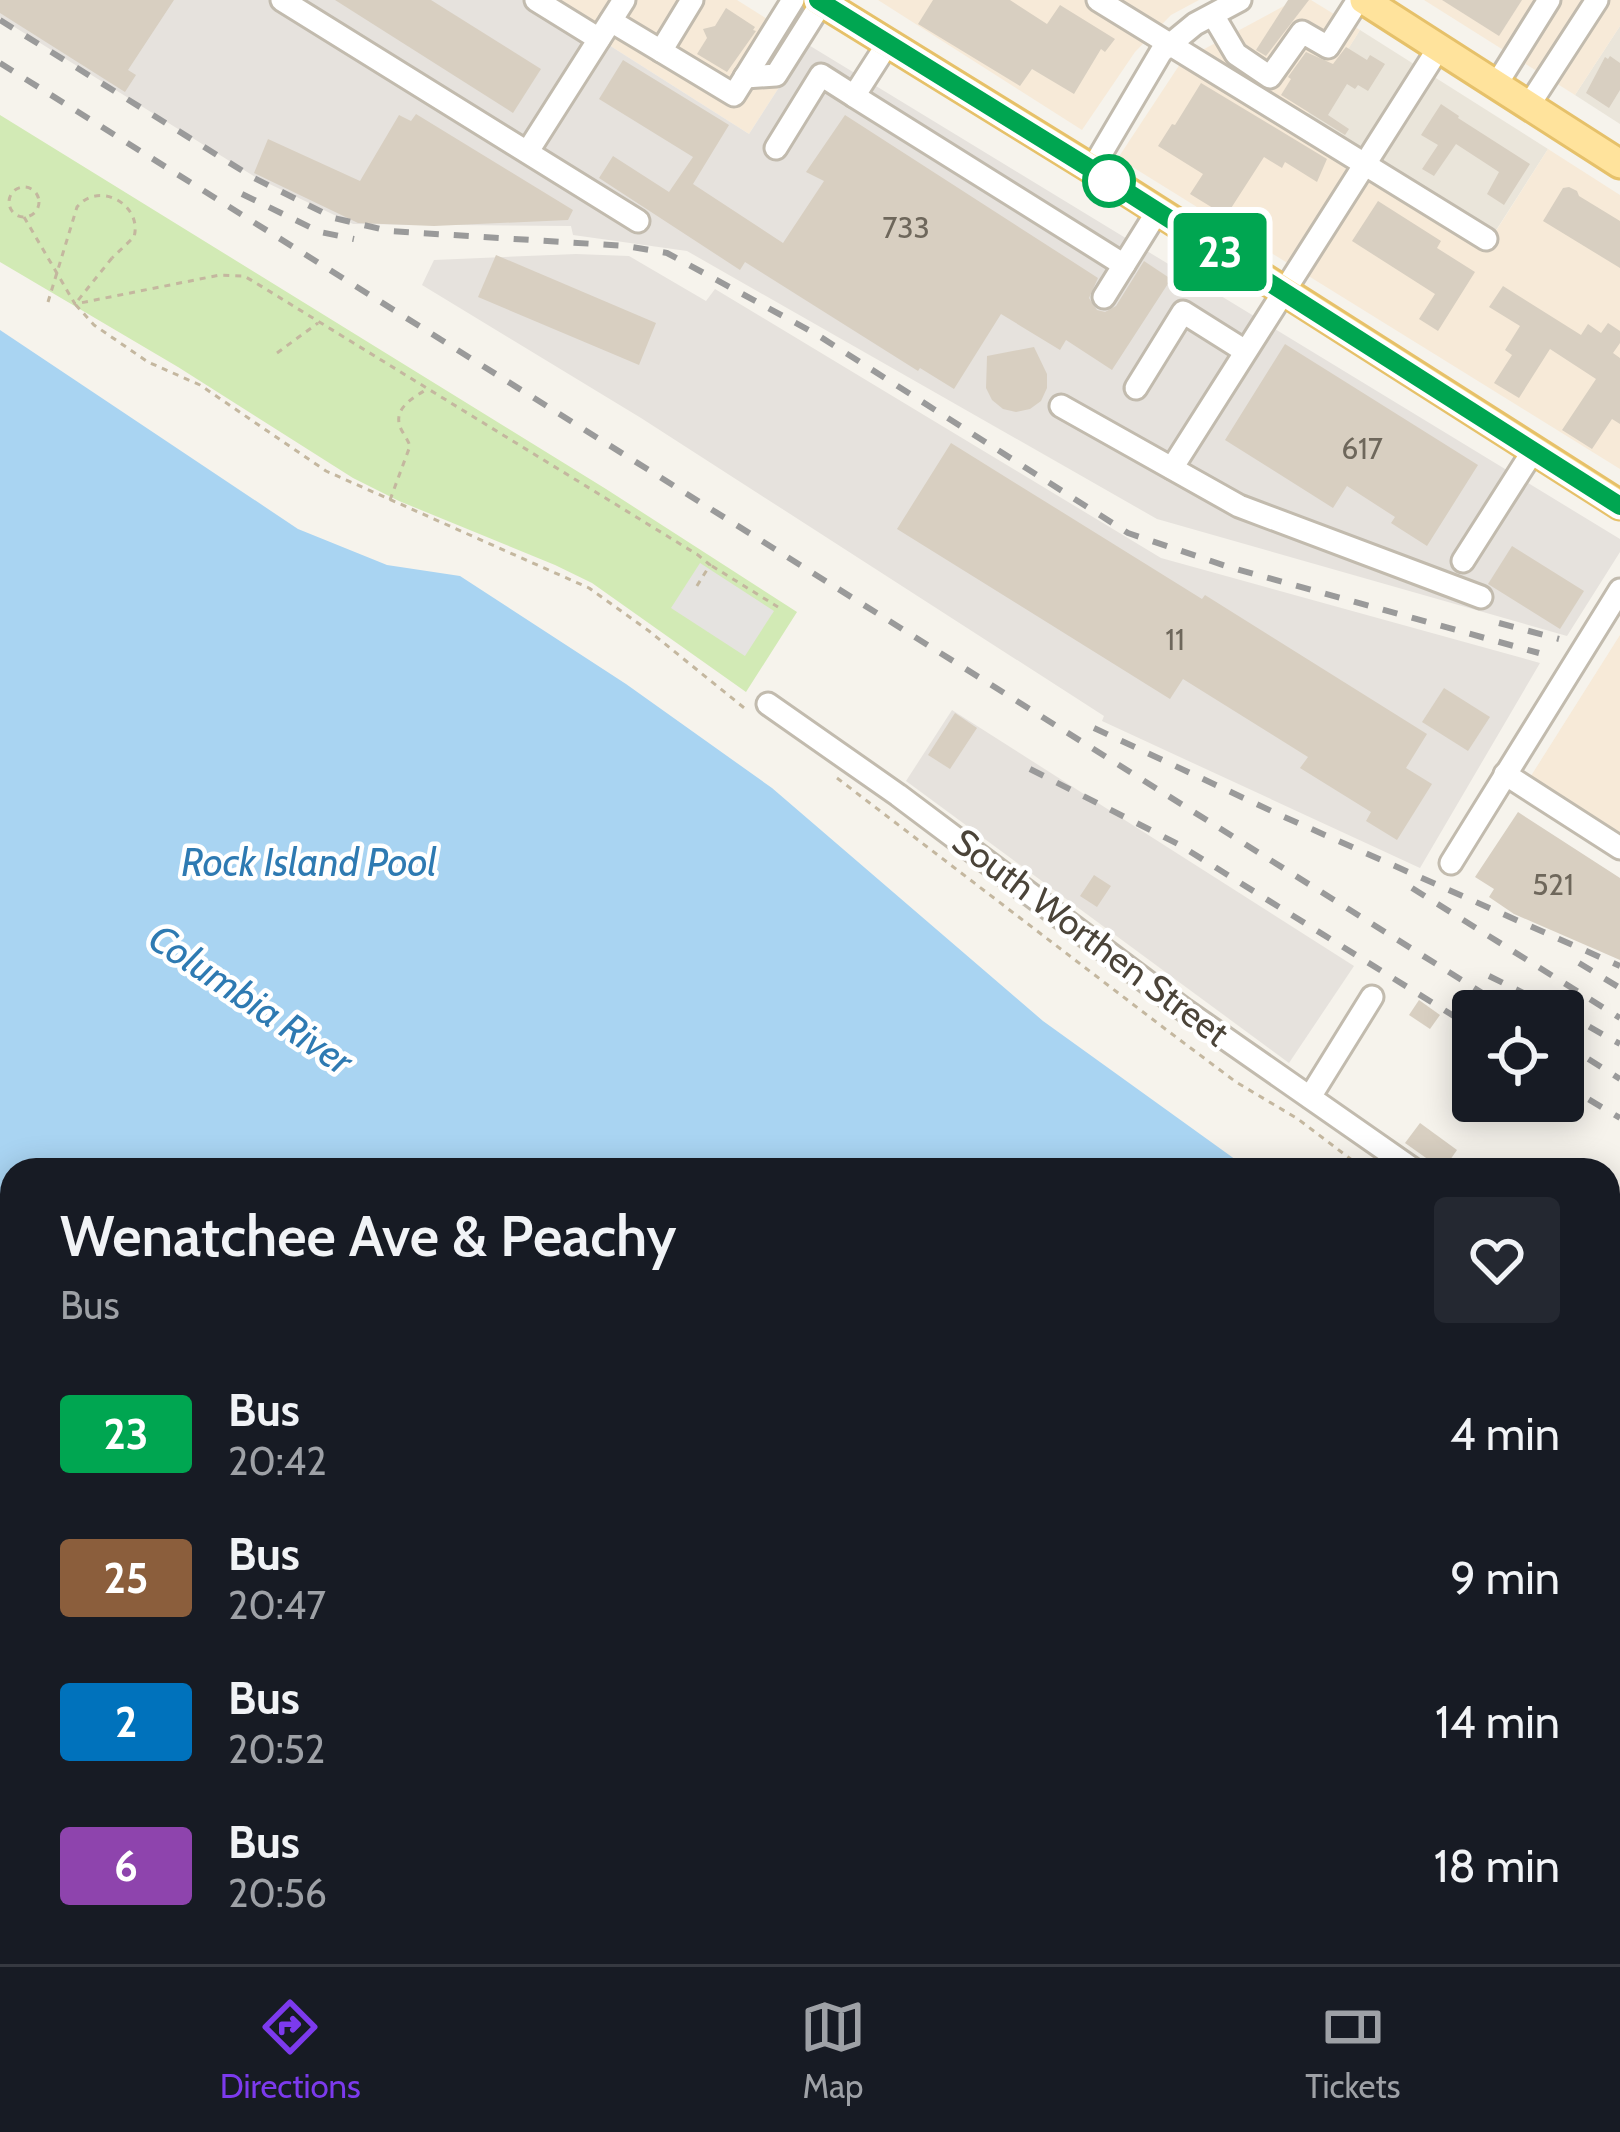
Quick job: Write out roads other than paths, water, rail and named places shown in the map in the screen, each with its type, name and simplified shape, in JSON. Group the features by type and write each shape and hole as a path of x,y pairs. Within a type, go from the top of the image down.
{"main road":[{"path":"1361,0 1620,164"},
{"path":"820,1 1620,506"}],"street":[{"path":"282,0 638,221"},
{"path":"536,0 661,51 734,95 793,0"},
{"path":"527,151 624,0"},
{"path":"661,51 692,0"},
{"path":"1098,0 1486,238"},
{"path":"1091,169 1169,45 1240,0"},
{"path":"1213,15 1236,54 1270,77 1302,32 1328,47 1361,0"},
{"path":"1496,85 1549,0"},
{"path":"1528,105 1597,0"},
{"path":"746,77 776,75 820,1"},
{"path":"854,96 888,43"},
{"path":"1172,468 1438,49"},
{"path":"776,148 821,75 1124,265"},
{"path":"1104,298 1157,212"},
{"path":"1136,388 1184,312 1245,350"},
{"path":"1061,406 1239,506 1481,597"},
{"path":"1463,561 1533,451"},
{"path":"1451,863 1620,590"},
{"name":"South Worthen Street","path":"760,709 898,795 1183,1009 1397,1158"},
{"path":"1505,774 1620,848"},
{"path":"1310,1097 1372,997"}],"water":[{"name":"Rock Island Pool","path":"0,330 298,529 387,565 460,576 626,684 772,788 1043,1021 1233,1158 0,1158"}],"railway":[{"path":"0,20 254,178 334,218 389,231 626,246 667,253 816,334 1128,533 1229,567 1539,653"},
{"path":"0,63 1478,990"},
{"path":"242,194 320,232 354,239"},
{"path":"1499,623 1559,639"},
{"path":"1094,728 1620,966"},
{"path":"1030,769 1178,844 1452,1015"},
{"path":"1412,888 1620,1018"},
{"path":"1579,963 1620,988"},
{"path":"1489,976 1517,990"},
{"path":"1584,1024 1620,1044"},
{"path":"1584,1056 1620,1079"},
{"path":"1584,1097 1620,1118"}],"water label":[{"name":"Columbia River","path":"251,999"}]}
